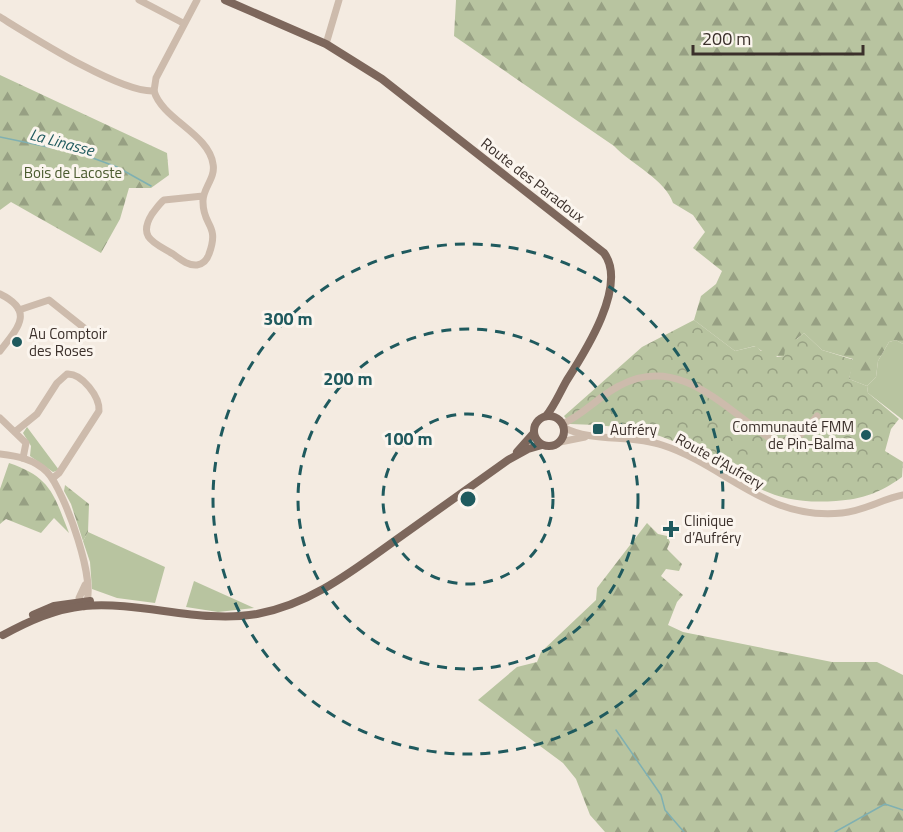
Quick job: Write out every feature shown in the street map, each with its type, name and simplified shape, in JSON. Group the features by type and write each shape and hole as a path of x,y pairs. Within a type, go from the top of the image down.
{"main road":[{"name":"Route des Paradoux","path":"225,0 326,44 399,91 597,247 608,259 612,279 602,313 583,358 546,416"},
{"path":"2,636 39,617 84,603 217,616 268,611 305,599 333,583 508,460 528,449 542,445 552,446 560,442 562,424 559,407 564,385"},
{"path":"508,460 533,434 535,424 546,416 562,424"},
{"path":"533,434 542,445"}],"street":[{"path":"139,0 183,23"},
{"path":"197,0 156,78 153,91 160,105 181,121 211,156 213,174 203,196 204,211 213,229 214,240 207,259 201,264 192,265 151,240 147,234 146,225 164,200 203,196"},
{"path":"326,44 339,0"},
{"path":"0,17 107,76 138,89 153,91"},
{"path":"0,294 11,300 20,310 19,327 0,351"},
{"path":"20,310 49,300 88,331"},
{"path":"16,431 37,414 57,383 67,374 78,376 98,400 99,411 59,474 53,478"},
{"path":"562,424 628,381 662,374 689,383 768,437 783,444 796,440 817,416"},
{"path":"0,418 16,431 27,447 23,458"},
{"name":"Route d'Aufrery","path":"562,424 572,431 597,436 632,438 669,447 693,458 760,499 794,511 843,513 873,506 901,494"},
{"name":"Route d'Aufrery","path":"560,442 597,436"},
{"path":"0,454 23,458 42,467 53,478 81,546 85,585 84,603"}],"green space":[{"path":"456,0 903,0 903,344 896,340 889,342 878,361 876,377 867,386 849,379 853,359 822,350 804,333 787,347 784,357 780,357 755,346 735,351 694,320 701,296 716,284 722,271 693,248 705,232 693,215 673,203 669,194 656,179 614,146 454,36"},
{"name":"Bois de Lacoste","path":"0,75 167,153 169,175 151,188 129,188 120,219 101,253 11,202 0,210"},
{"path":"694,320 735,351 756,346 761,351 771,349 777,357 784,357 786,341 797,339 804,333 822,350 854,360 849,379 867,386 868,393 899,419 891,429 885,451 903,462 902,477 879,491 855,499 808,501 786,498 766,492 696,451 661,436 622,428 570,424 564,416 642,347"},
{"path":"896,340 903,344 903,420 868,393 867,386 876,377 878,361 889,342"},
{"path":"27,427 59,470 53,472 30,456 31,446 23,433"},
{"path":"9,463 34,474 49,489 69,533 54,518 41,533 6,519 0,524 0,489"},
{"path":"65,485 89,504 88,532 83,541 71,504 64,491"},
{"path":"647,523 658,534 667,536 670,542 667,549 682,564 679,571 666,569 661,576 683,595 677,602 668,625 683,632 832,662 877,662 903,675 903,832 605,832 590,815 576,779 563,763 478,700 517,667 537,662 541,652 596,600 597,588"},
{"path":"88,532 165,567 155,603 117,598 92,589 90,562 83,541"},
{"path":"194,581 254,608 218,612 186,607"}],"waterway":[{"name":"La Linasse","path":"0,137 82,154 117,167 151,186"},
{"path":"616,730 661,795 665,810 684,832"},
{"path":"835,832 885,804 903,810"}],"place":[{"name":"Au Comptoir des Roses","path":"17,342"},
{"name":"Aufréry","path":"598,429"},
{"name":"Communauté FMM de Pin-Balma","path":"866,435"},
{"name":"Clinique d’Aufréry","path":"671,529"}]}
